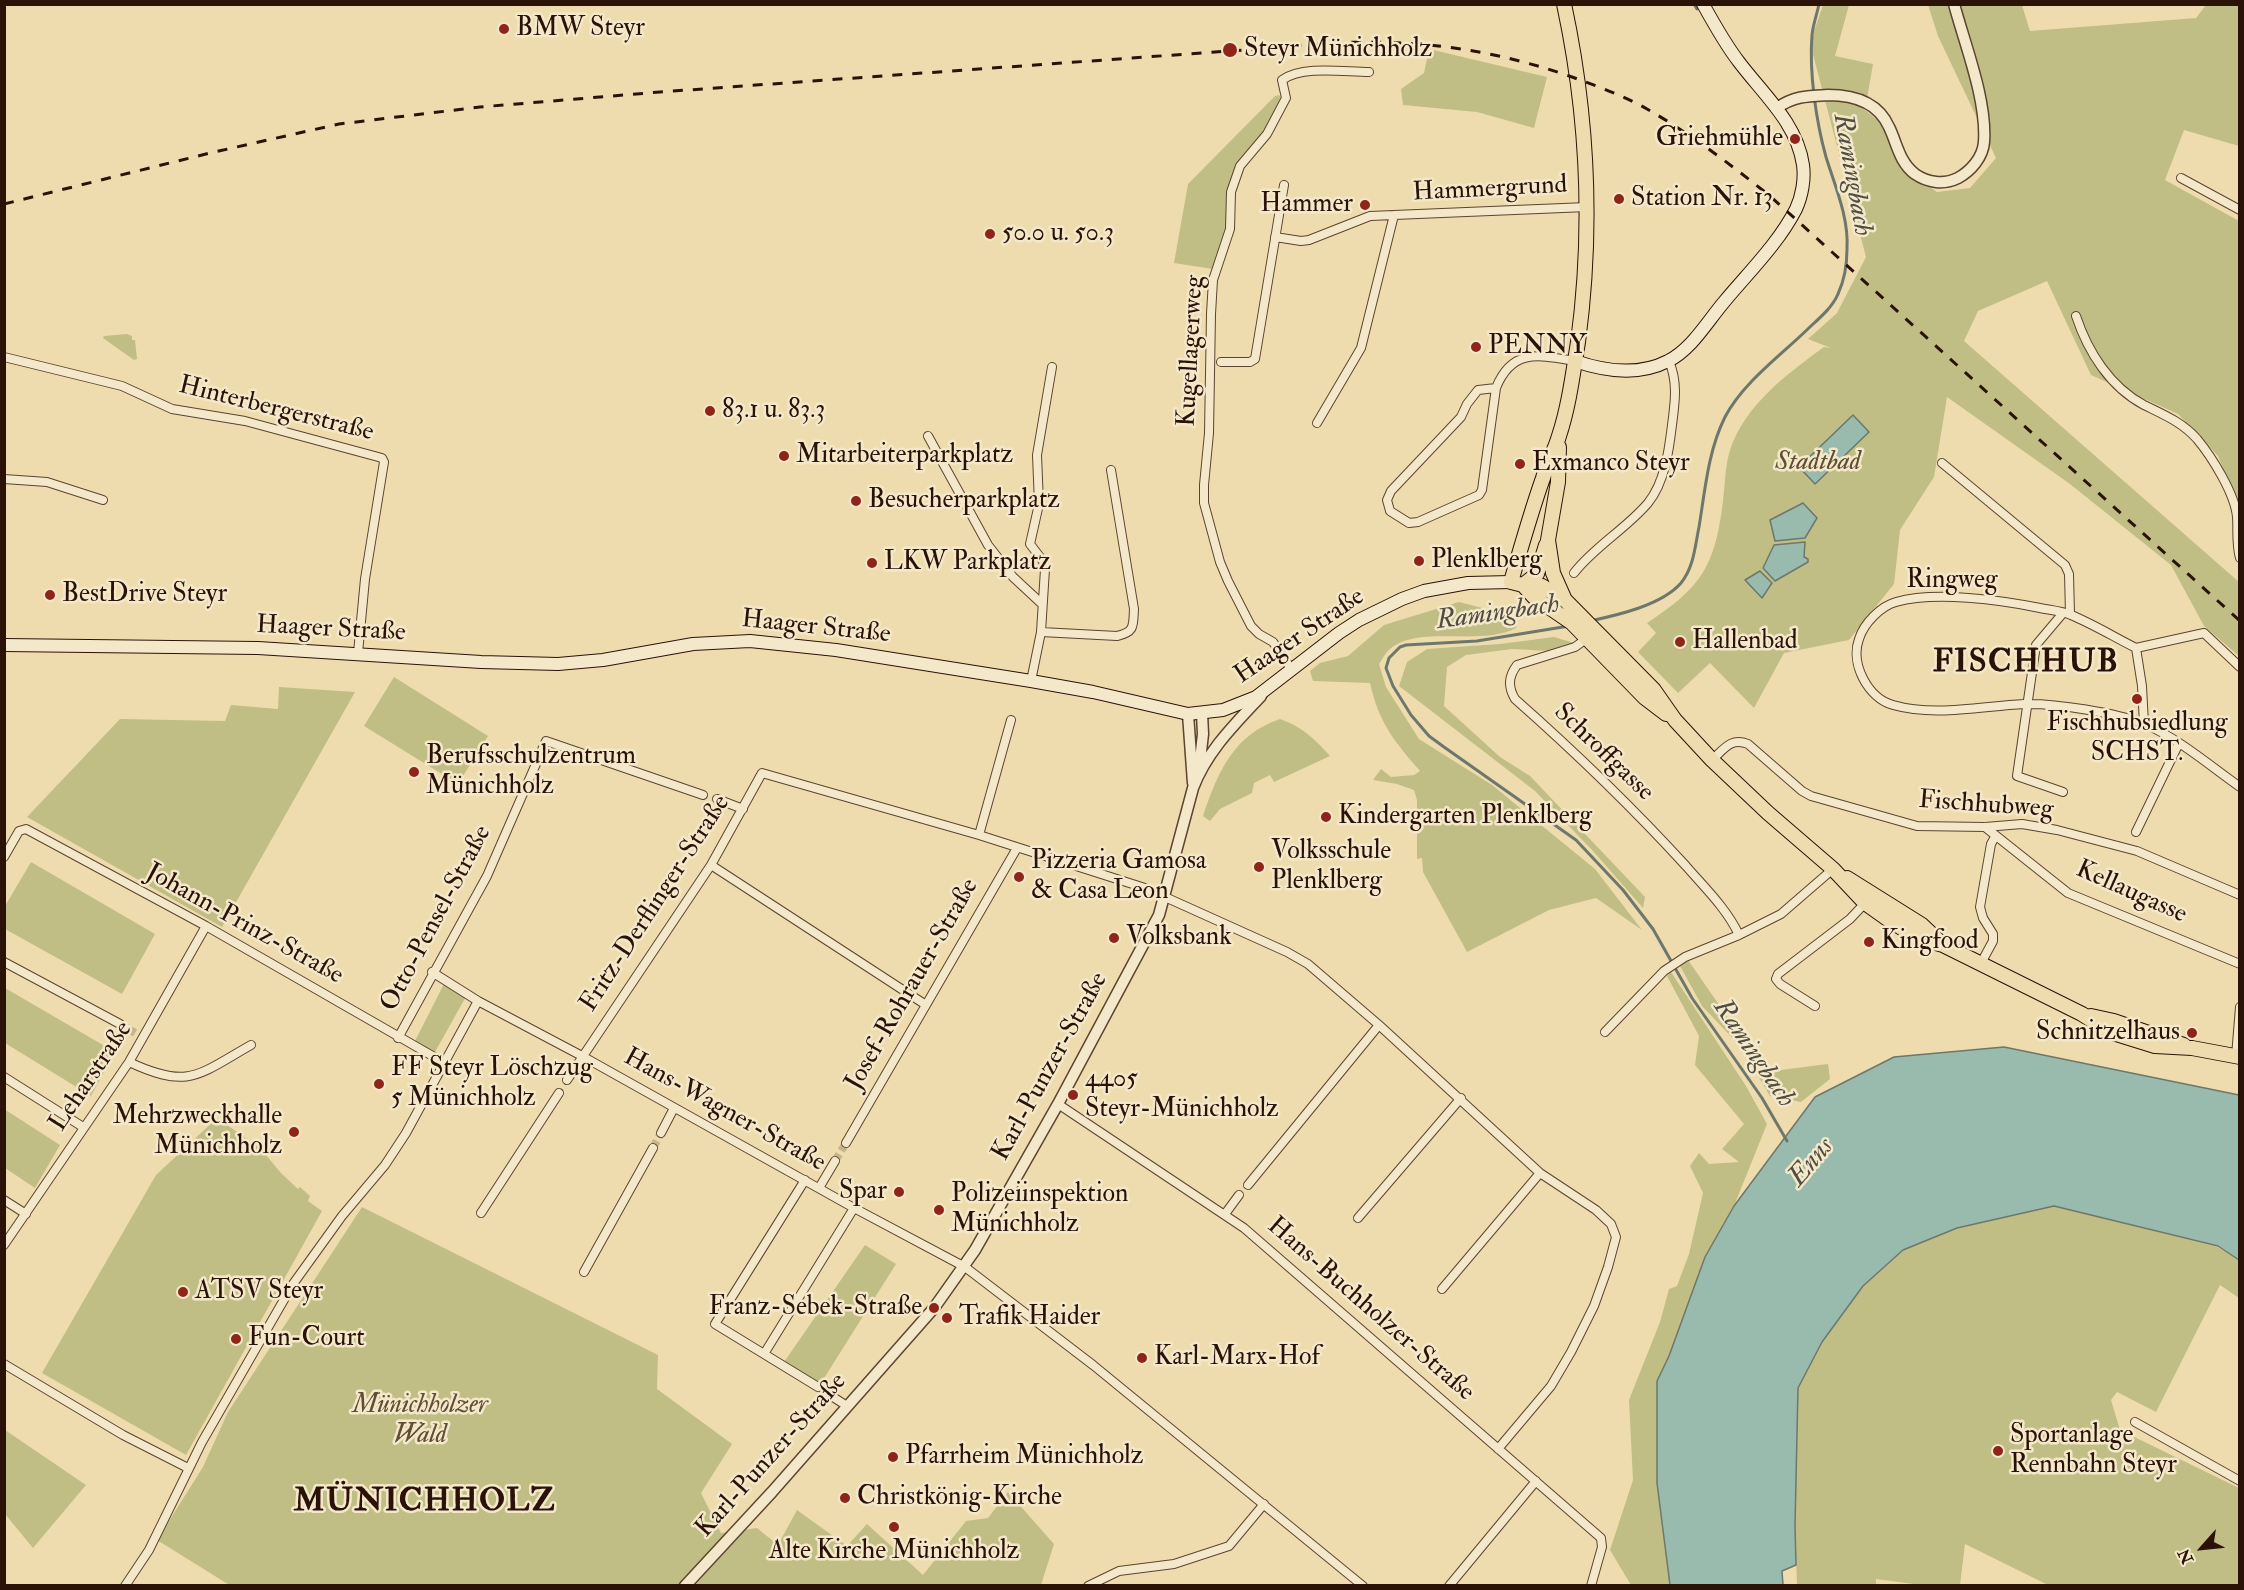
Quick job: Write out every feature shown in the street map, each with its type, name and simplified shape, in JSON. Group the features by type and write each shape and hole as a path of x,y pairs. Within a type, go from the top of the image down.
{"main road":[{"path":"1517,584 1543,477 1559,436 1575,361 1584,295 1587,207 1578,90 1563,4"},
{"path":"1575,361 1602,368 1632,370 1647,369 1669,361 1689,345 1770,246 1796,208 1804,176 1795,139 1777,108 1729,48 1703,4"},
{"path":"1517,584 1537,574 1548,540 1558,482 1559,436"},
{"path":"1548,540 1553,573 1565,600 1589,634"},
{"name":"Haager Straße","path":"4,645 221,647 358,653 481,662 558,664 603,660 693,644 750,641 836,650 1031,681 1094,692 1188,714 1223,710 1241,704 1269,687 1359,620 1402,598 1424,591 1468,583 1517,584"},
{"path":"1517,584 1542,586 1565,600"},
{"path":"1517,584 1589,634 1654,690 1675,720 1712,760 1777,821 1869,898 1922,925 1943,945 2082,1014 2110,1032 2155,1046 2192,1048 2238,1056"}],"street":[{"path":"1777,108 1791,99 1802,96 1838,95 1857,98 1874,108 1882,116 1889,126 1900,156 1914,173 1935,182 1945,182 1965,173 1981,154 1984,144 1983,127 1973,73 1954,4"},
{"name":"Kugellagerweg","path":"1292,670 1273,642 1251,626 1220,562 1204,502 1209,433 1213,280 1230,229 1230,197 1234,178 1244,160 1268,134 1286,98 1282,80 1291,74 1306,71 1369,72"},
{"path":"2181,178 2240,210"},
{"path":"1221,362 1250,362 1255,359 1284,185"},
{"name":"Hammergrund","path":"1275,237 1309,240 1370,216 1587,207"},
{"name":"Hammergrund","path":"1317,423 1361,348 1394,215"},
{"path":"2076,316 2086,343 2119,388 2132,398 2180,423 2208,454 2235,509 2240,558"},
{"path":"1496,388 1478,390 1467,404 1461,417 1390,491 1387,505 1398,518 1410,523 1418,522 1481,493 1496,388 1509,364 1525,358 1543,356 1575,361"},
{"name":"Hinterbergerstraße","path":"4,357 122,386 172,409 245,421 381,457 384,462 365,579 358,653"},
{"path":"1574,573 1642,509 1654,494 1670,444 1676,386 1669,361"},
{"path":"1031,681 1041,632 1046,569 1030,544 1039,504 1037,455 1052,367"},
{"path":"928,436 988,545 1012,577 1042,604"},
{"path":"1942,463 2065,565 2069,574 2066,613 2036,645 2017,776 2063,792"},
{"path":"1041,632 1117,636 1127,634 1133,626 1134,609 1111,470"},
{"path":"4,479 46,482 103,500"},
{"name":"Ringweg","path":"2136,648 2066,613 1999,600 1912,597 1887,604 1869,621 1858,640 1857,662 1863,680 1876,695 1892,705 1932,711 2028,704 2085,709 2144,724 2179,743 2240,787"},
{"path":"2144,724 2142,686 2136,648 2204,633 2240,667"},
{"name":"Schroffgasse","path":"1589,634 1575,647 1517,665 1509,681 1511,691 1515,699 1584,760 1650,826 1714,898 1735,925 1739,935"},
{"name":"Karl-Punzer-Straße","path":"1199,772 1229,730 1269,687"},
{"name":"Karl-Punzer-Straße","path":"685,1586 772,1492 934,1308 965,1267 1058,1104 1151,930 1165,896 1199,772 1203,734 1202,713"},
{"name":"Karl-Punzer-Straße","path":"1188,714 1193,788"},
{"path":"1011,720 980,835 1165,896 1287,952 1308,964 1461,1098 1540,1173 1596,1210 1611,1224 1616,1237 1608,1267 1594,1306 1571,1352 1551,1386 1498,1449"},
{"name":"Otto-Pensel-Straße","path":"398,1038 432,972 487,876 546,741 704,795"},
{"name":"Fischhubweg","path":"1712,760 1729,743 1742,741 1811,796 1917,826 2022,824 2057,830 2137,851 2240,895"},
{"path":"2136,832 2179,743"},
{"name":"Fritz-Derflinger-Straße","path":"567,1080 711,865 762,773 980,835"},
{"path":"717,799 743,809"},
{"name":"Kellaugasse","path":"1985,826 1995,837 2068,892 2240,964"},
{"name":"Johann-Prinz-Straße","path":"4,857 22,829 26,829 206,927 443,1062"},
{"name":"Fischhubweg","path":"1980,965 1993,941 1993,934 1980,908 1995,837"},
{"name":"Josef-Rohrauer-Straße","path":"846,1143 1017,848"},
{"path":"711,865 926,1005"},
{"path":"1605,1032 1664,971 1685,957 1739,935 1781,914 1833,869"},
{"path":"1815,1006 1780,984 1776,979 1778,974 1850,919 1869,898"},
{"name":"Leharstraße","path":"4,1245 129,1062 206,927"},
{"path":"4,962 120,1024"},
{"name":"Hans-Wagner-Straße","path":"432,972 478,1001 965,1267"},
{"path":"125,1586 148,1550 188,1468 293,1284 342,1216 385,1165 406,1133 478,1001"},
{"path":"2238,1056 2240,1007"},
{"path":"1248,1185 1379,1025"},
{"path":"135,1033 143,1038"},
{"path":"129,1062 155,1074 187,1078 200,1075 251,1045"},
{"path":"4,1077 83,1127"},
{"path":"481,1214 559,1093"},
{"path":"1358,1218 1461,1098"},
{"name":"Hans-Buchholzer-Straße","path":"1058,1104 1225,1214 1388,1352 1601,1538 1602,1547 1590,1586"},
{"path":"661,1133 674,1108"},
{"path":"584,1272 653,1148"},
{"path":"819,1188 835,1161"},
{"path":"1442,1289 1540,1173"},
{"path":"805,1180 715,1324 818,1387"},
{"path":"1225,1214 1239,1195"},
{"path":"4,1200 26,1214"},
{"path":"764,1354 854,1208"},
{"path":"965,1267 1093,1365 1363,1586"},
{"path":"4,1364 123,1435 188,1468"},
{"path":"833,1396 847,1406"},
{"path":"2135,1422 2240,1481"},
{"path":"1449,1586 1536,1481"},
{"path":"1088,1586 1119,1571 1173,1564 1229,1545 1264,1504"}],"green space":[{"name":"Stadtbad","path":"1823,5 1849,5 1835,56 1873,64 1865,110 1887,128 1901,166 1937,192 1970,188 1996,158 1938,36 1928,5 2022,5 2030,31 2196,18 2206,5 2239,5 2239,146 2184,130 2165,180 2239,221 2239,501 2235,498 2218,456 2178,414 2091,375 2047,281 1978,311 1964,341 2239,582 2239,656 2204,626 2171,565 2070,484 1947,397 1934,477 1900,530 1894,584 1849,640 1784,653 1754,708 1710,663 1678,693 1638,652 1656,633 1647,623 1681,598 1693,586 1710,559 1720,523 1728,456 1737,434 1757,405 1782,380 1824,347 1831,348 1808,339 1837,313 1866,257 1810,43"},
{"path":"1429,49 1547,77 1534,128 1477,112 1403,105 1401,89 1424,73"},
{"path":"1279,95 1281,98 1277,110 1243,156 1232,176 1227,230 1213,269 1174,263 1188,184 1275,96"},
{"path":"127,334 135,340 137,359 134,360 103,338 104,336"},
{"path":"1459,602 1518,617 1516,628 1485,636 1433,636 1402,642 1388,651 1379,664 1386,687 1419,739 1492,785 1595,869 1642,930 1596,898 1549,910 1467,952 1423,872 1422,858 1417,859 1417,800 1414,790 1397,784 1373,780 1381,769 1391,777 1414,775 1420,771 1402,750 1383,721 1370,683 1313,681 1310,671 1320,663 1348,656 1384,625"},
{"path":"1554,637 1574,643 1549,651 1512,649 1466,655 1447,667 1444,706 1500,757 1530,776 1645,897 1643,908 1593,851 1535,791 1399,686 1407,662 1427,649 1500,644"},
{"path":"394,677 488,736 458,784 364,726"},
{"path":"279,687 355,692 222,927 27,817 120,719 225,721 231,705 278,709"},
{"path":"1280,719 1295,725 1330,756 1274,782 1270,775 1254,783 1252,793 1220,809 1210,821 1203,816 1222,770 1239,745 1264,726"},
{"path":"31,862 155,934 122,994 5,929 5,906"},
{"path":"1688,960 1731,1022 1750,1039 1773,1071 1828,1064 1830,1079 1801,1102 1770,1096 1741,1047 1702,1006 1680,966"},
{"path":"1671,972 1746,1086 1767,1124 1734,1206 1705,1257 1669,1356 1657,1381 1657,1483 1670,1585 1631,1585 1610,1550 1633,1480 1629,1400 1660,1322 1669,1289 1677,1286 1689,1254 1703,1193 1690,1166 1699,1153 1709,1164 1739,1162 1722,1149 1744,1124 1695,1065 1699,1036 1667,976"},
{"path":"446,980 468,993 435,1052 415,1041"},
{"path":"5,988 115,1052 91,1096 5,1043"},
{"path":"4,1109 60,1145 35,1188 5,1168"},
{"name":"ATSV Steyr","path":"217,1118 260,1148 281,1173 298,1189 300,1187 310,1196 308,1201 322,1211 186,1455 42,1373 156,1175"},
{"path":"2054,1206 2218,1247 2239,1260 2239,1298 2220,1285 2156,1412 2117,1392 2111,1400 2120,1430 2239,1488 2239,1585 2048,1585 1965,1544 1960,1585 1921,1585 1876,1579 1876,1585 1797,1586 1795,1526 1798,1388 1822,1342 1863,1286 1903,1250 1957,1228"},
{"name":"Münichholzer Wald","path":"362,1207 658,1355 657,1389 732,1444 701,1493 721,1533 757,1528 778,1545 797,1510 847,1546 867,1524 923,1575 966,1521 988,1518 1008,1492 1054,1544 1041,1585 231,1586 157,1540 203,1467 228,1412"},
{"path":"865,1245 896,1264 821,1383 782,1365"},
{"path":"5,1430 86,1485 33,1548 5,1514"}],"water":[{"path":"1853,415 1869,432 1815,484 1799,467"},
{"path":"1803,503 1817,518 1805,538 1775,541 1770,520"},
{"path":"1805,542 1804,557 1808,559 1808,562 1775,581 1763,568 1774,545"},
{"path":"1760,571 1772,583 1762,598 1745,580"},
{"name":"Enns","path":"2004,1047 2239,1095 2239,1260 2218,1246 2054,1206 1957,1228 1903,1250 1863,1286 1822,1342 1798,1388 1796,1565 1782,1571 1783,1585 1670,1585 1657,1483 1657,1381 1669,1356 1705,1257 1734,1206 1815,1097 1894,1057"}],"waterway":[{"path":"1694,4 1697,9"},
{"name":"Ramingbach","path":"1590,621 1651,603 1673,591 1681,583 1689,570 1693,556 1711,457 1725,417 1753,380 1827,311 1840,289 1846,260 1846,226 1841,202 1822,143 1812,80 1812,35 1819,4"},
{"name":"Ramingbach","path":"1569,626 1477,641 1406,645 1400,647 1389,658 1386,668 1393,686 1411,715 1429,736 1576,840 1623,890 1653,929 1692,998 1762,1098 1787,1141"}],"tunnel":[{"path":"120,1024 135,1033"},
{"path":"653,1148 661,1133"},
{"path":"835,1161 846,1143"},
{"path":"818,1387 833,1397"}],"railway":[{"path":"4,204 339,124 480,107 1311,44 1387,42 1460,49 1534,65 1601,88 1647,109 1726,161 1770,196 2240,621"}],"place":[{"name":"BMW Steyr","path":"504,29"},
{"name":"Steyr Münichholz","path":"1230,50"},
{"name":"Griehmühle","path":"1795,139"},
{"name":"Station Nr. 13","path":"1619,199"},
{"name":"Hammer","path":"1365,205"},
{"name":"50.0 u. 50.3","path":"990,234"},
{"name":"PENNY","path":"1476,347"},
{"name":"83.1 u. 83.3","path":"710,411"},
{"name":"Mitarbeiterparkplatz","path":"784,456"},
{"name":"Exmanco Steyr","path":"1520,464"},
{"name":"Besucherparkplatz","path":"856,501"},
{"name":"Plenklberg","path":"1419,561"},
{"name":"LKW Parkplatz","path":"872,563"},
{"name":"BestDrive Steyr","path":"50,595"},
{"name":"Hallenbad","path":"1680,642"},
{"name":"Fischhubsiedlung SCHST.","path":"2137,699"},
{"name":"Berufsschulzentrum Münichholz","path":"414,772"},
{"name":"Kindergarten Plenklberg","path":"1326,817"},
{"name":"Volksschule Plenklberg","path":"1259,867"},
{"name":"Pizzeria Gamosa & Casa Leon","path":"1019,877"},
{"name":"Volksbank","path":"1114,938"},
{"name":"Kingfood","path":"1869,942"},
{"name":"Schnitzelhaus","path":"2192,1033"},
{"name":"FF Steyr Löschzug 5 Münichholz","path":"379,1084"},
{"name":"4405 Steyr-Münichholz","path":"1073,1095"},
{"name":"Mehrzweckhalle Münichholz","path":"294,1132"},
{"name":"Spar","path":"899,1192"},
{"name":"Polizeiinspektion Münichholz","path":"939,1210"},
{"name":"ATSV Steyr","path":"183,1292"},
{"name":"Franz-Sebek-Straße","path":"934,1308"},
{"name":"Trafik Haider","path":"947,1318"},
{"name":"Fun-Court","path":"236,1339"},
{"name":"Karl-Marx-Hof","path":"1142,1358"},
{"name":"Sportanlage Rennbahn Steyr","path":"1998,1451"},
{"name":"Pfarrheim Münichholz","path":"893,1457"},
{"name":"Christkönig-Kirche","path":"845,1498"},
{"name":"Alte Kirche Münichholz","path":"894,1527"}],"district":[{"name":"FISCHHUB","path":"2026,664"},
{"name":"MÜNICHHOLZ","path":"425,1503"}]}
